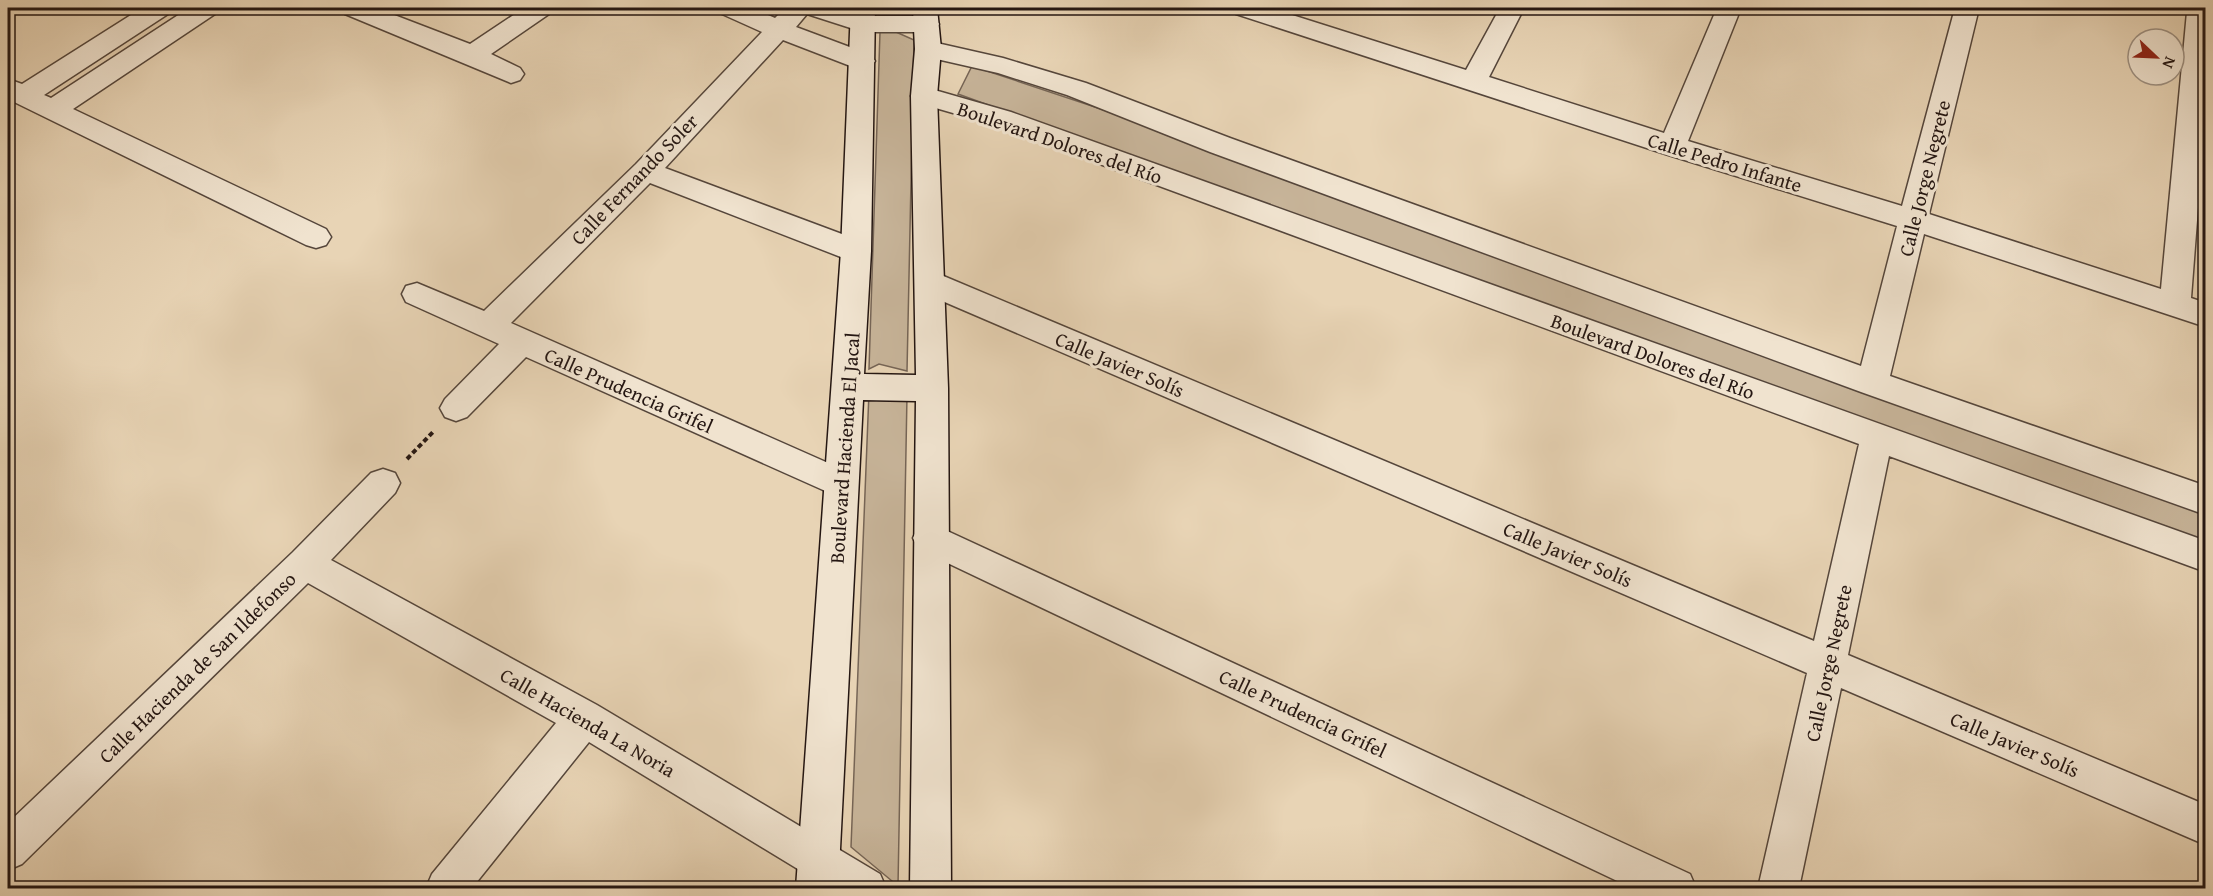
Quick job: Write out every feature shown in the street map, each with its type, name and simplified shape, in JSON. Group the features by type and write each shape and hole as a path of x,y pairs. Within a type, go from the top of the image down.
{"street":[{"path":"15,92 159,8"},
{"path":"52,110 206,8"},
{"path":"354,8 472,55 511,74"},
{"path":"472,55 540,8"},
{"path":"731,8 777,29 862,61"},
{"name":"Calle Fernando Soler","path":"488,326 646,171 799,8"},
{"path":"814,8 926,27 975,58 1075,88 1139,111 1220,145 1872,383 2205,501"},
{"name":"Calle Pedro Infante","path":"1245,8 1277,12 1473,82 1913,220 2205,315"},
{"path":"1473,82 1512,8"},
{"path":"1672,146 1729,8"},
{"name":"Calle Jorge Negrete","path":"1872,383 1967,8"},
{"path":"2175,305 2196,11"},
{"name":"Boulevard Hacienda El Jacal","path":"818,874 856,251 863,16"},
{"path":"926,27 924,96 932,388 931,888"},
{"path":"15,92 316,237"},
{"name":"Boulevard Dolores del Río","path":"924,96 1001,118 2205,557"},
{"path":"1196,189 1220,145"},
{"path":"646,171 856,251"},
{"name":"Calle Javier Solís","path":"930,283 2205,825"},
{"name":"Calle Prudencia Grifel","path":"417,294 842,484"},
{"path":"456,408 521,342"},
{"path":"848,387 932,388"},
{"name":"Calle Jorge Negrete","path":"1778,888 1876,437"},
{"path":"2110,523 2118,470"},
{"name":"Calle Hacienda de San Ildefonso","path":"8,850 305,563 383,483"},
{"name":"Calle Prudencia Grifel","path":"930,538 1676,888"},
{"name":"Calle Hacienda La Noria","path":"305,563 584,718 818,874 866,888"},
{"path":"446,888 584,718"}],"path":[{"path":"383,483 456,408"}],"shaded area":[{"path":"887,28 914,40 907,371 879,364 869,369 880,32"},
{"path":"972,66 1140,122 2205,507 2205,548 958,94"},
{"path":"869,392 907,395 898,886 851,847"}]}
